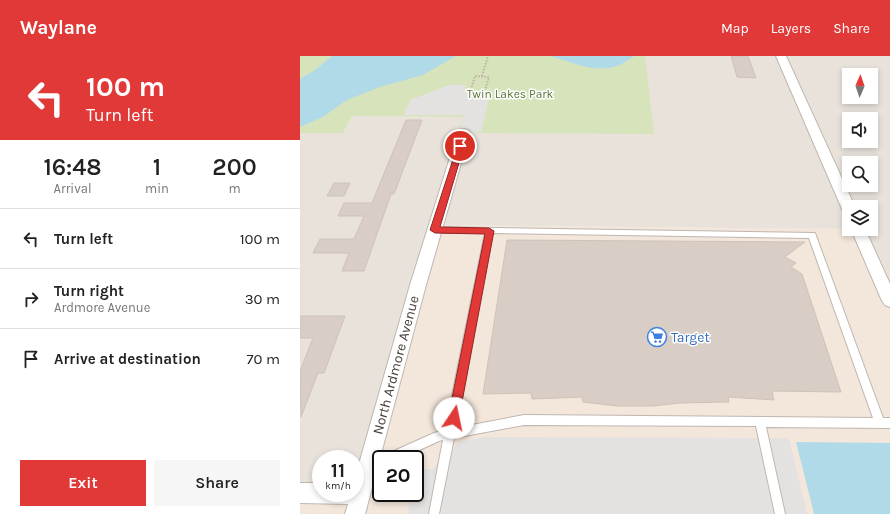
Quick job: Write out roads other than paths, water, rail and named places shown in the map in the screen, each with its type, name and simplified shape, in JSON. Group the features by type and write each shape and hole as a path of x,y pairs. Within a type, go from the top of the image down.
{"street":[{"path":"781,56 845,200"},
{"name":"North Ardmore Avenue","path":"378,450 418,285 464,132"},
{"path":"861,236 890,301"},
{"name":"North Ardmore Avenue","path":"364,488 372,470"},
{"path":"300,493 312,493"},
{"name":"North Ardmore Avenue","path":"355,514 359,502"}],"lane":[{"path":"435,230 812,235 880,423"},
{"path":"434,514 451,433 489,231"},
{"path":"408,450 438,436 524,420 890,423"},
{"path":"760,422 780,514"}],"water":[{"path":"332,56 456,56 423,75 380,87 347,100 323,117 300,127 300,79 315,70"},
{"path":"550,56 634,56 624,63 613,67 593,68"},
{"path":"796,442 890,443 890,514 814,514"}],"place":[{"name":"Target","path":"657,337"}],"park label":[{"name":"Twin Lakes Park","path":"510,94"}]}
